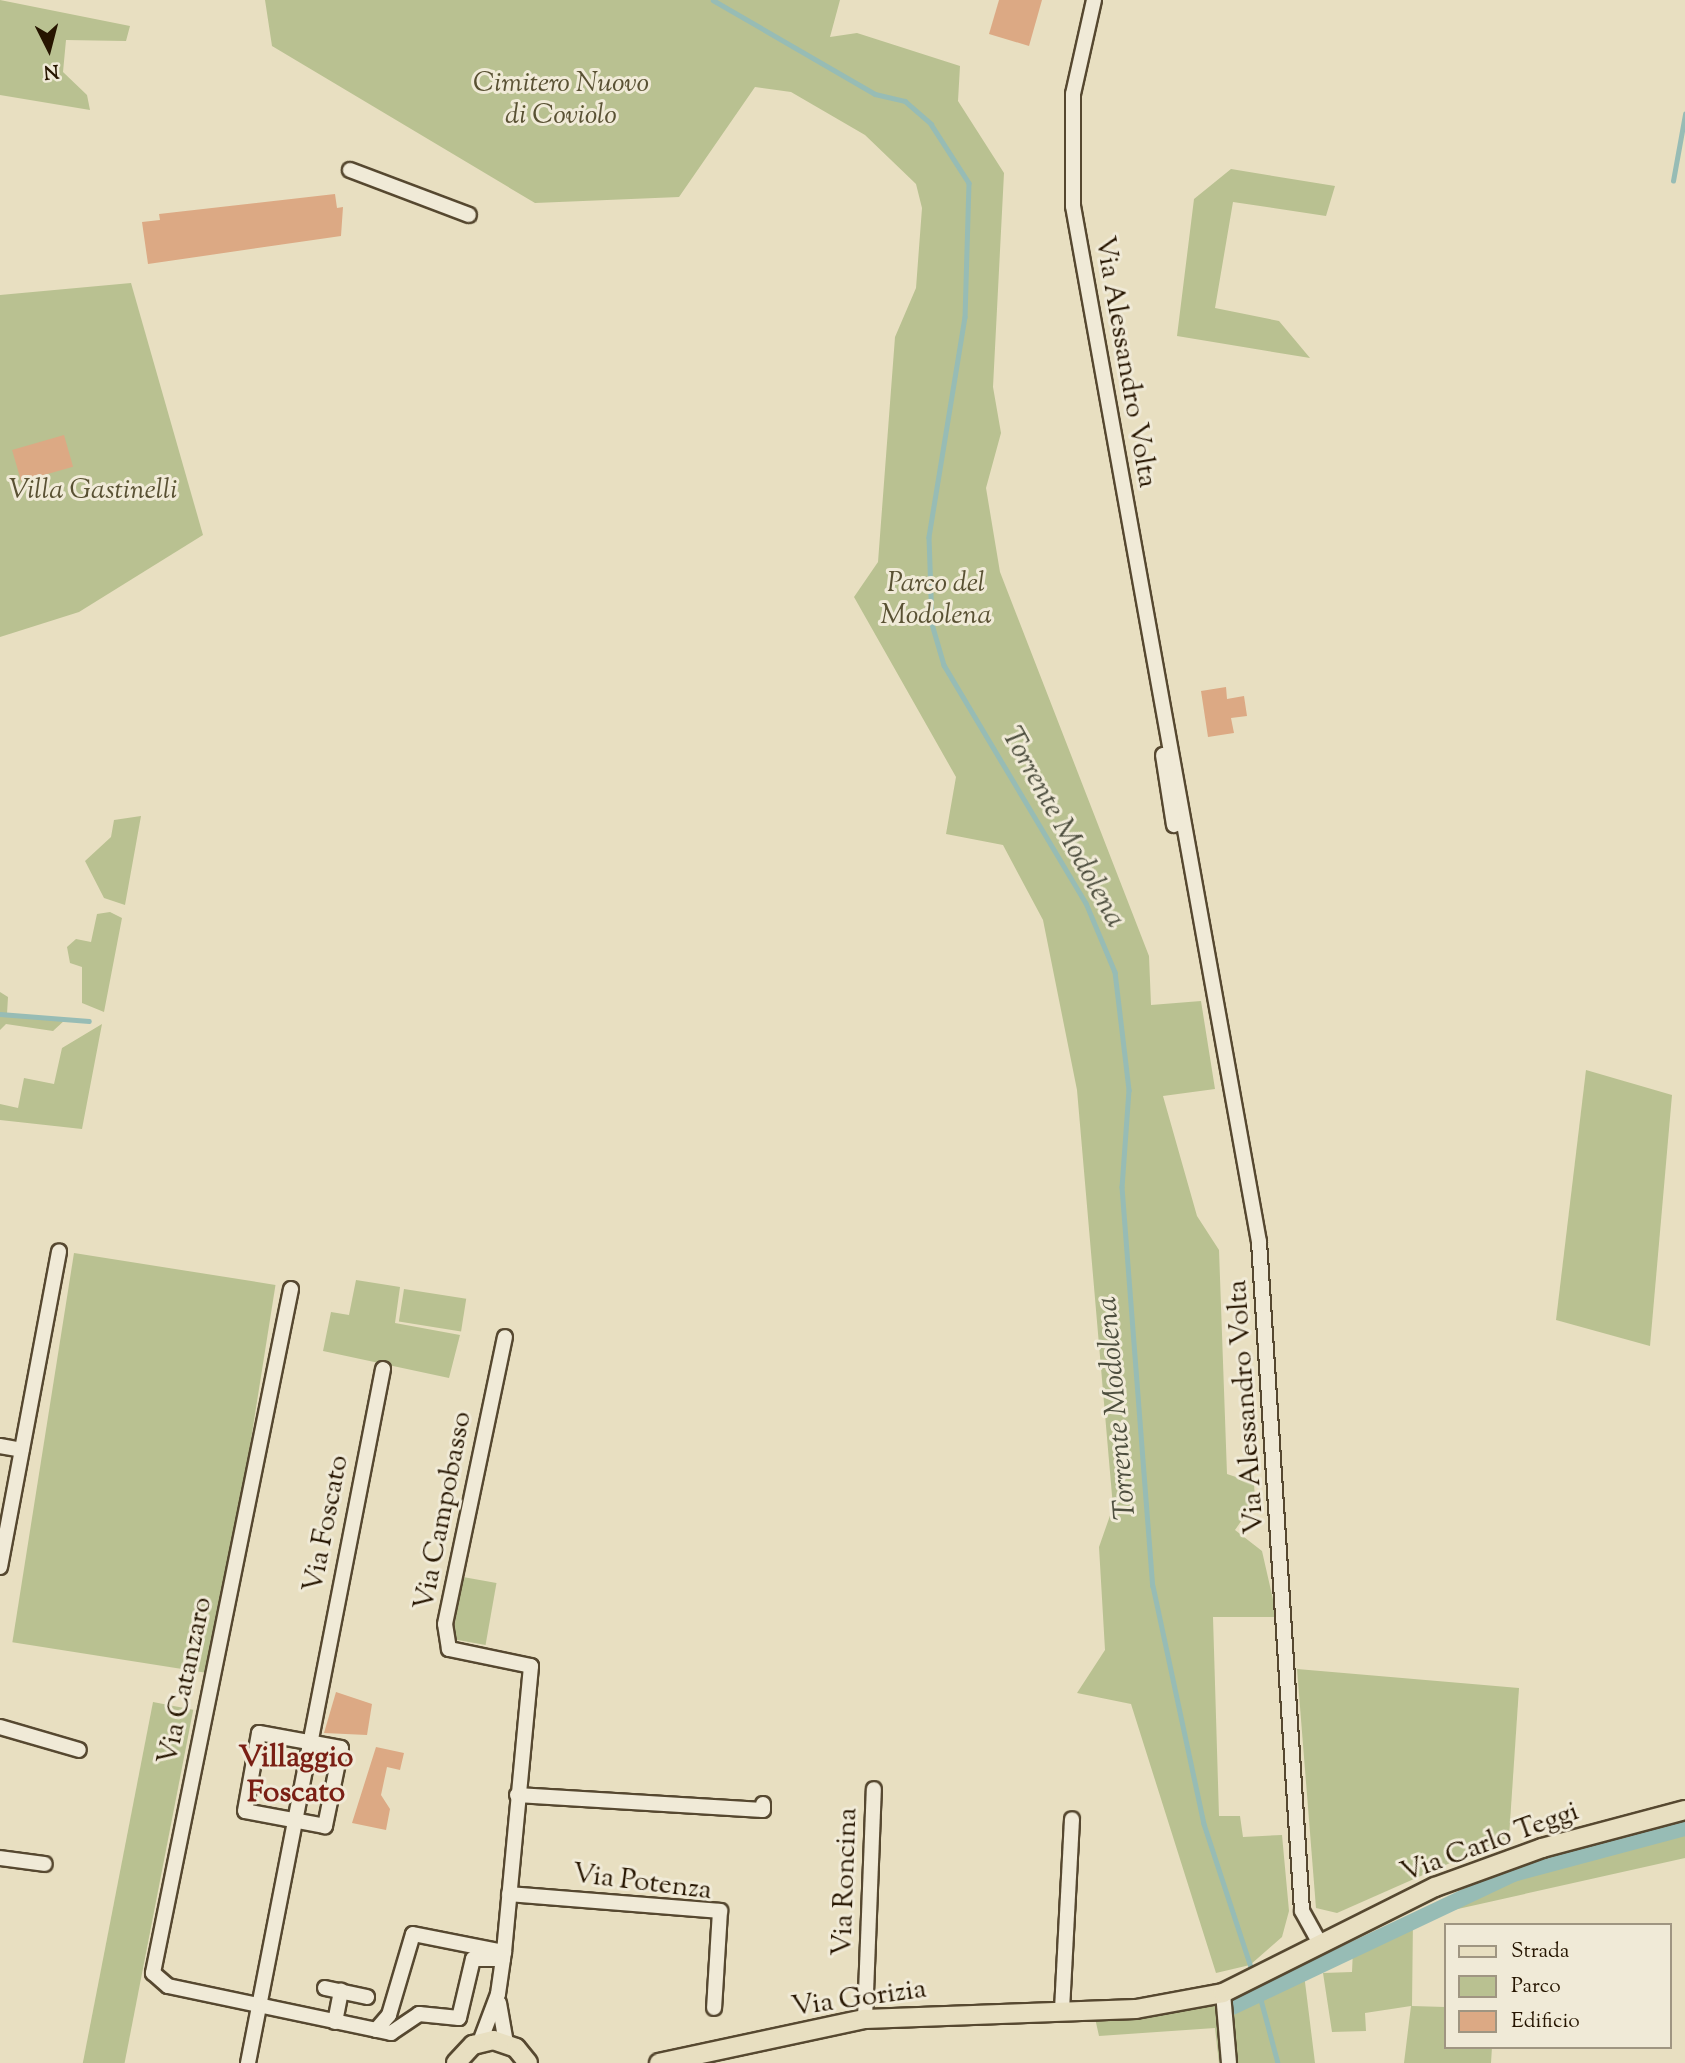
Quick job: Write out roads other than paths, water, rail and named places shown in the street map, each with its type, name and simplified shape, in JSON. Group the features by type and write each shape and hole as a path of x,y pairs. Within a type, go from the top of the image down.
{"main road":[{"name":"Via Carlo Teggi","path":"1320,1944 1497,1863 1685,1810"},
{"name":"Via Gorizia","path":"642,2063 662,2062 865,2019 1136,2009 1229,1992 1272,1972 1320,1944"},
{"path":"456,2063 480,2042 506,2043 528,2063"}],"street":[{"name":"Via Alessandro Volta","path":"1094,0 1073,94 1073,206 1166,733 1164,781 1191,866 1264,1283 1302,1911 1320,1944"},
{"path":"350,170 469,215"},
{"path":"0,1567 59,1251"},
{"name":"Via Catanzaro","path":"257,2007 167,1986 152,1965 290,1289"},
{"name":"Via Campobasso","path":"480,2042 498,1994 504,1956 531,1665 449,1649 445,1624 505,1337"},
{"name":"Via Foscato","path":"248,2063 383,1369"},
{"path":"0,1446 22,1450"},
{"path":"0,1727 79,1750"},
{"path":"259,1733 341,1748 325,1826 295,1820 245,1811 259,1733"},
{"name":"Via Roncina","path":"865,2019 874,1789"},
{"path":"517,1795 763,1810 763,1804"},
{"path":"1062,2010 1072,1819"},
{"path":"0,1858 45,1864"},
{"name":"Via Potenza","path":"509,1894 720,1911 714,2008"},
{"path":"376,2031 388,2015 408,1936 474,1953 504,1956"},
{"path":"257,2007 376,2031 396,2032 419,2014 458,2018 474,1953"},
{"path":"325,1988 367,1997"},
{"path":"335,2022 341,1991"},
{"path":"1228,2063 1229,1992"},
{"name":"Via Campobasso","path":"498,1994 506,2043"}],"waterway":[{"name":"Torrente Modolena","path":"713,0 875,94 905,101 931,124 969,183 965,317 929,537 932,624 944,665 1086,903 1115,972 1129,1090 1122,1187 1153,1586 1204,1824 1253,1973"},
{"path":"1673,181 1685,114"},
{"path":"0,1014 89,1021"},
{"path":"1232,2007 1513,1874 1685,1828"},
{"name":"Torrente Modolena","path":"1256,1981 1278,2063"}],"district":[{"name":"Villaggio Foscato","path":"296,1776"}],"park label":[{"name":"Cimitero Nuovo di Coviolo","path":"561,100"},
{"name":"Villa Gastinelli","path":"93,491"},
{"name":"Parco del Modolena","path":"936,600"}]}
